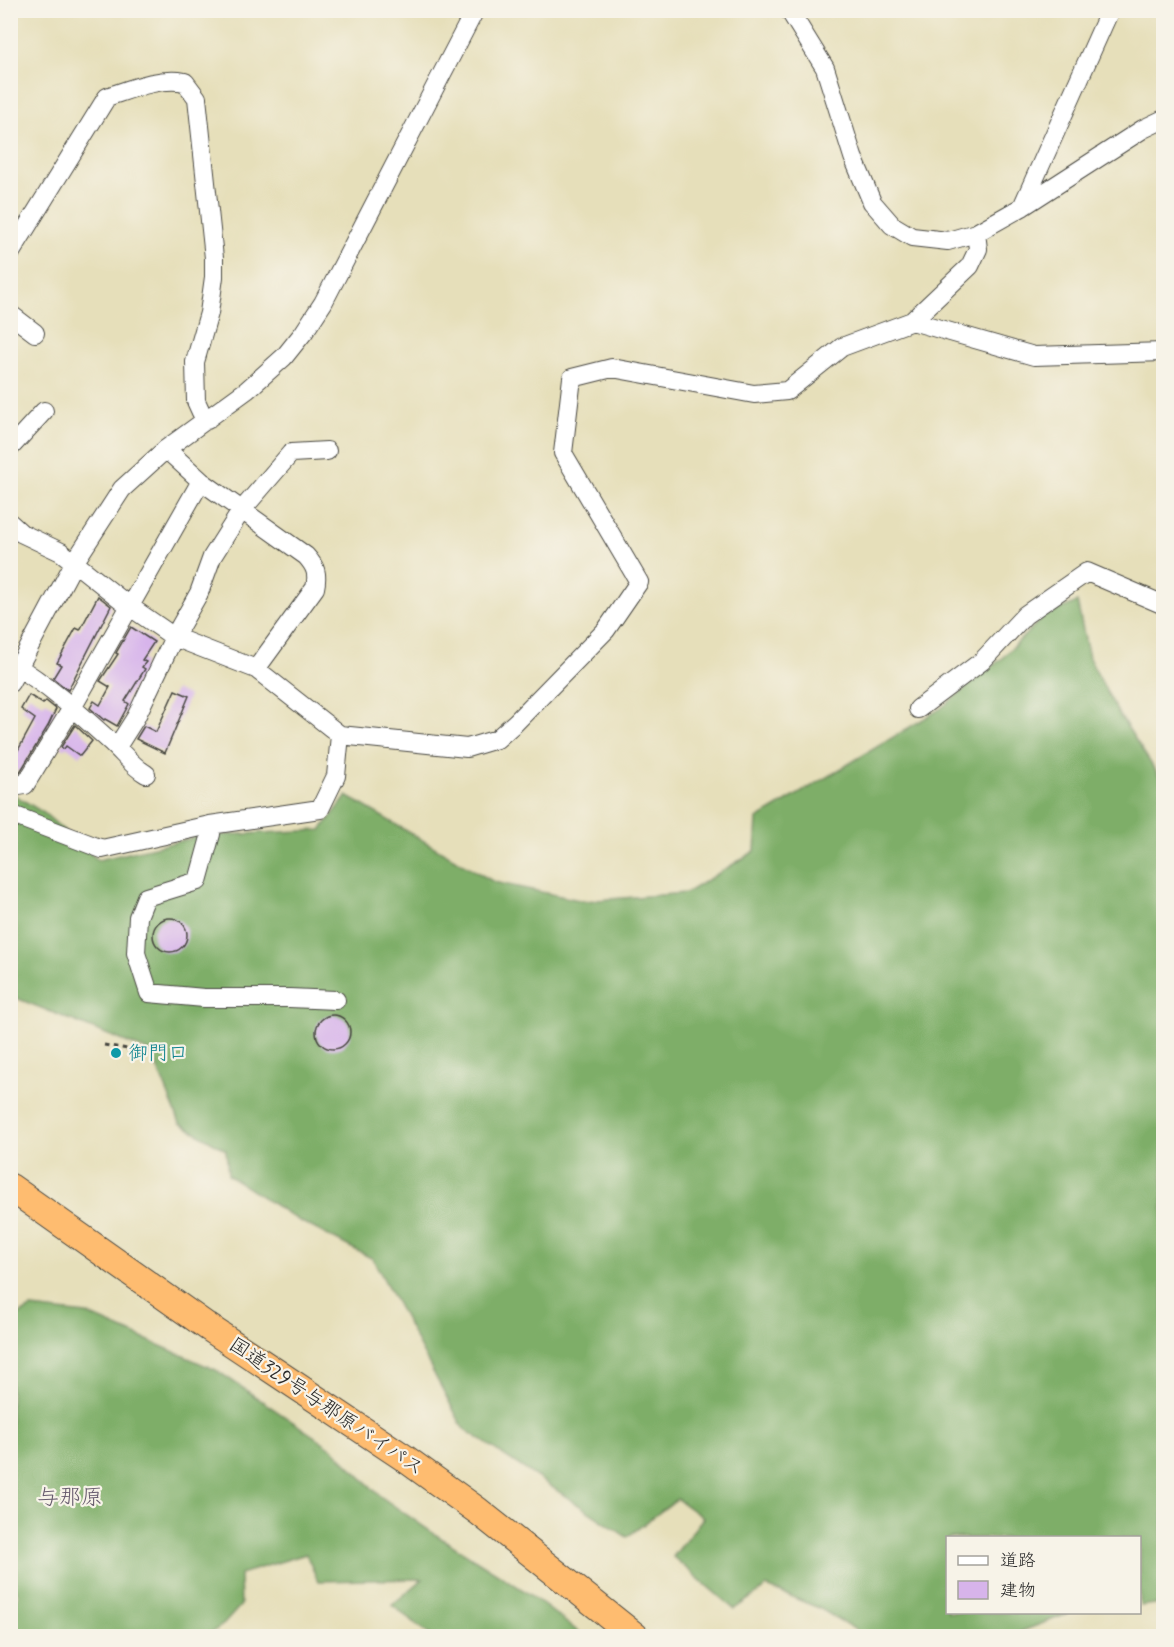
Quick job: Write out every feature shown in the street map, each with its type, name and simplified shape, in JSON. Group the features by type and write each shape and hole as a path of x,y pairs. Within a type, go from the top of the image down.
{"highway":[{"name":"国道329号与那原バイパス","path":"10,1187 208,1327 403,1457 535,1556 635,1636"}],"street":[{"path":"10,683 15,664 74,563 122,489 166,449 266,374 284,357 304,332 323,303 475,10"},
{"path":"789,10 825,68 853,157 872,202 892,225 912,237 948,241 976,233 1022,207 1143,129 1164,119"},
{"path":"1022,207 1110,10"},
{"path":"10,254 106,97 173,80 185,82 197,98 213,244 214,278 209,313 195,362 196,401 207,420"},
{"path":"10,523 21,533 61,552 129,606 174,637 256,669 340,735 467,748 497,739 606,630 639,582 563,453 572,378 612,368 754,394 787,391 842,347 912,321 970,266 978,249 976,233"},
{"path":"10,314 35,333"},
{"path":"912,321 1034,356 1164,352"},
{"path":"10,448 44,411"},
{"path":"166,449 201,481 306,556 314,566 318,576 315,588 256,669"},
{"path":"117,747 136,717 174,637 199,593 212,557 241,510 291,453 327,451"},
{"path":"10,780 19,786 25,785 72,708 201,481"},
{"path":"918,709 982,661 1025,615 1087,572 1164,605"},
{"path":"15,664 72,708 117,747 134,767 146,774"},
{"path":"10,814 102,849 210,825 320,809 336,776 340,735"},
{"path":"210,825 211,834 198,881 146,897 138,917 136,953 150,993 204,998 336,1000"}],"path":[{"path":"104,1046 128,1048 144,1059"}],"green space":[{"path":"1077,602 1089,658 1117,711 1163,782 1163,1603 1141,1606 1141,1536 946,1536 946,1614 1067,1614 1009,1636 866,1636 819,1608 767,1587 734,1609 673,1557 703,1518 677,1499 627,1537 463,1428 373,1259 298,1220 228,1175 226,1150 180,1123 151,1052 11,996 10,792 44,813 98,860 202,836 321,830 347,796 494,882 584,901 686,893 755,851 757,819 940,709 1001,659 1044,616"},
{"path":"31,1308 87,1314 216,1370 333,1449 380,1496 433,1533 525,1591 584,1636 431,1636 392,1605 423,1579 318,1581 306,1554 240,1574 241,1605 224,1624 207,1636 11,1636 11,1608 19,1595 10,1579 11,1319"}],"building":[{"path":"98,596 111,606 68,690 53,678 61,665 57,663 76,628 80,630"},
{"path":"131,627 154,642 142,660 146,662 142,667 145,669 125,701 129,704 117,726 104,720 90,708 94,701 100,705 110,687 100,681 118,654 116,653"},
{"path":"175,690 189,696 165,753 136,739 144,726 156,732"},
{"path":"29,695 43,704 46,701 56,709 20,772 10,765 35,719 21,709"},
{"path":"75,725 92,741 80,756 66,746 64,749 61,747"},
{"path":"170,918 182,923 187,935 182,947 170,952 158,947 153,935 158,923"},
{"path":"333,1015 345,1020 350,1032 345,1044 333,1049 321,1044 316,1032 321,1020"}],"waterway":[{"path":"10,636 13,642"}],"place":[{"name":"御門口","path":"116,1053"}],"district":[{"name":"与那原","path":"70,1498"}]}
